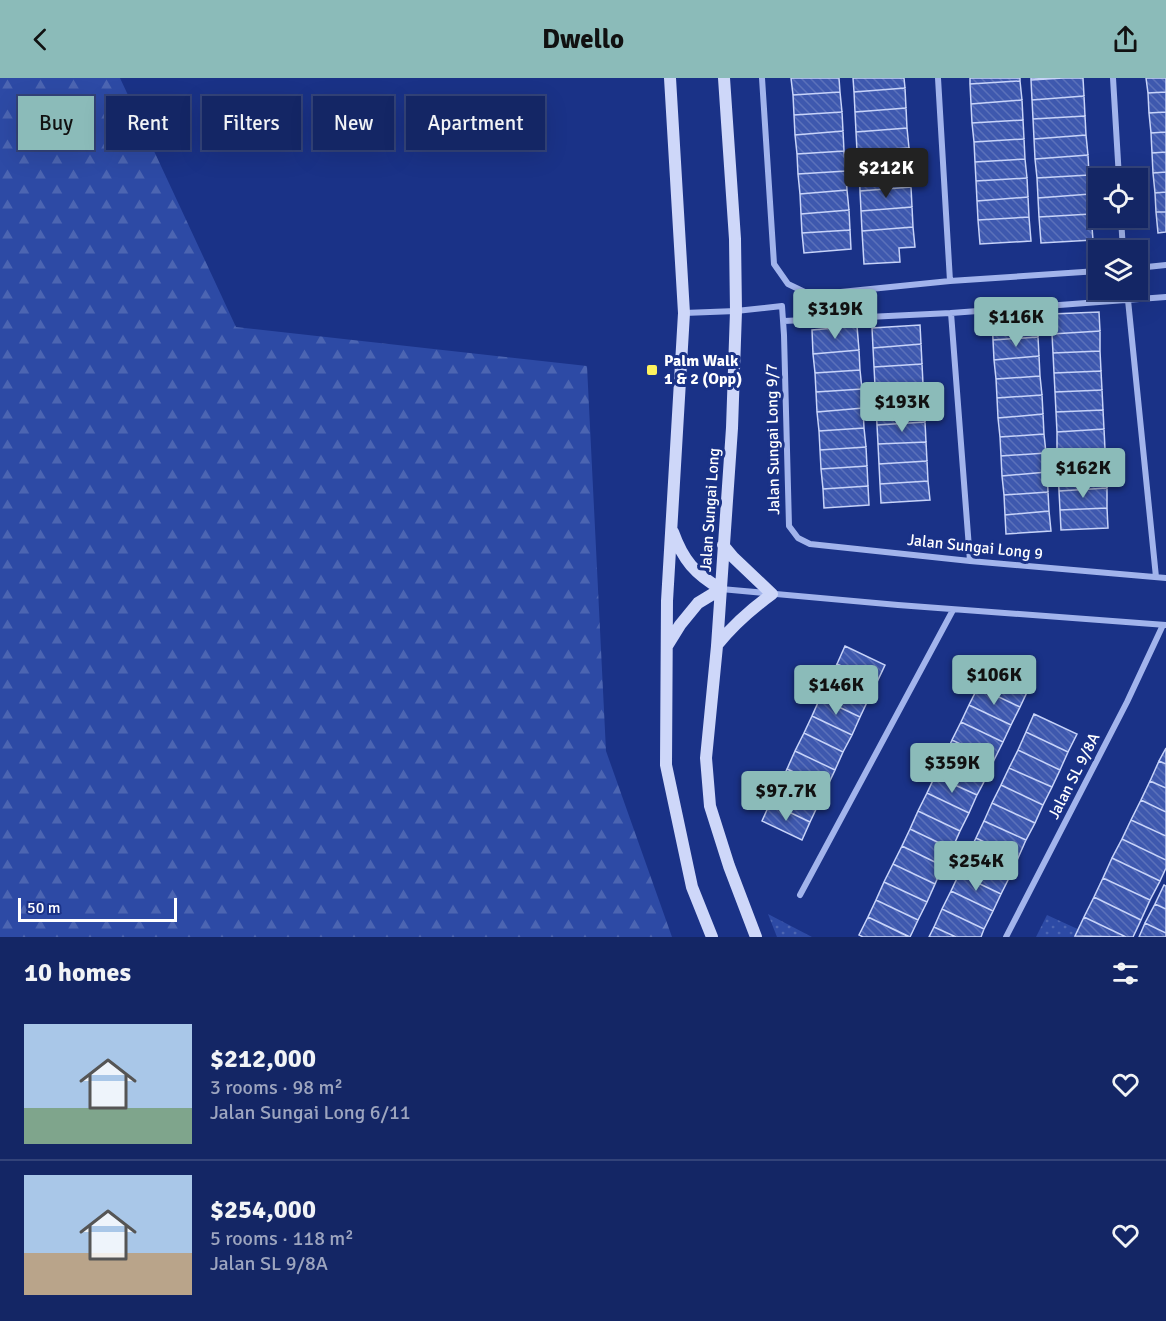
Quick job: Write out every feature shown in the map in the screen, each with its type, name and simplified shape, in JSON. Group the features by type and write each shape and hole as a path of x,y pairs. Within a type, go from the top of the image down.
{"street":[{"path":"670,78 684,313 671,527 666,765 692,887 712,937"},
{"name":"Jalan Sungai Long","path":"723,78 735,239 736,312 732,428 717,646 706,758 710,806 729,866 756,937"},
{"path":"762,78 774,264 788,284 811,295 950,280 1088,272"},
{"path":"938,78 950,280"},
{"path":"1113,78 1118,168"},
{"path":"1148,267 1166,265"},
{"path":"1148,298 1166,297"},
{"path":"684,313 736,312 782,306 784,321 951,313 1128,300 1156,577"},
{"path":"951,313 970,561"},
{"name":"Jalan Sungai Long 9/7","path":"784,321 789,526"},
{"name":"Jalan Sungai Long 9","path":"789,526 798,538 810,543 970,561 1166,578"},
{"path":"671,527 680,551 692,567 705,580 721,589 953,610 1165,625"},
{"path":"723,545 737,562 772,594"},
{"path":"667,646 698,603 721,589"},
{"path":"717,646 732,627 772,594"},
{"path":"800,895 953,610"},
{"name":"Jalan SL 9/8A","path":"1006,937 1165,625"}],"green space":[{"path":"0,78 120,78 128,96 106,96 106,150 154,150 236,327 587,366 606,751 672,937 0,937"},
{"path":"768,914 812,937 777,937"},
{"path":"1047,915 1095,937 1036,937"}],"building":[{"path":"791,78 839,78 840,92 793,95"},
{"path":"853,78 904,78 905,88 854,92"},
{"path":"970,78 1020,78 1020,81 970,84"},
{"path":"1031,78 1063,78 1031,80"},
{"path":"1083,78 1084,96 1032,100 1031,80"},
{"path":"1146,78 1166,78 1166,92 1148,93"},
{"path":"1020,81 1022,100 971,104 970,84"},
{"path":"905,88 906,108 855,112 854,92"},
{"path":"840,92 842,112 794,115 793,95"},
{"path":"1166,92 1166,112 1149,113 1148,93"},
{"path":"1084,96 1085,116 1033,119 1032,100"},
{"path":"1022,100 1023,120 972,123 971,104"},
{"path":"906,108 907,128 856,132 855,112"},
{"path":"842,112 843,131 795,135 794,115"},
{"path":"1166,112 1166,132 1151,133 1149,113"},
{"path":"1085,116 1086,135 1034,139 1033,119"},
{"path":"1023,120 1024,139 974,142 972,123"},
{"path":"907,128 909,148 857,151 856,132"},
{"path":"843,131 844,151 797,154 795,135"},
{"path":"1166,132 1166,152 1152,153 1151,133"},
{"path":"1086,135 1088,155 1035,159 1034,139"},
{"path":"1024,139 1025,159 975,162 974,142"},
{"path":"909,148 910,168 859,171 857,151"},
{"path":"844,151 846,171 798,174 797,154"},
{"path":"1166,152 1166,172 1153,173 1152,153"},
{"path":"1088,155 1088,175 1037,178 1035,159"},
{"path":"1025,159 1027,178 976,181 975,162"},
{"path":"910,168 911,187 860,191 859,171"},
{"path":"846,171 847,190 800,194 798,174"},
{"path":"1166,172 1166,192 1155,193 1153,173"},
{"path":"1088,175 1088,194 1038,198 1037,178"},
{"path":"1027,178 1028,197 977,201 976,181"},
{"path":"911,187 912,207 861,211 860,191"},
{"path":"847,190 849,210 801,214 800,194"},
{"path":"1166,192 1166,212 1156,212 1155,193"},
{"path":"1088,194 1088,214 1039,217 1038,198"},
{"path":"1028,197 1029,217 978,220 977,201"},
{"path":"912,207 913,227 862,231 861,211"},
{"path":"849,210 850,230 802,233 801,214"},
{"path":"1156,212 1166,212 1166,232 1158,233"},
{"path":"1088,214 1088,228 1092,228 1093,240 1041,243 1039,217"},
{"path":"1029,217 1031,241 980,244 978,220"},
{"path":"913,227 915,247 899,248 900,262 864,264 862,231"},
{"path":"850,230 851,249 804,253 802,233"},
{"path":"1099,312 1100,331 1052,334 1051,314"},
{"path":"1036,314 1038,337 993,340 992,318"},
{"path":"920,325 921,344 873,348 872,328"},
{"path":"857,326 859,350 813,354 812,330"},
{"path":"1100,331 1100,351 1053,353 1052,334"},
{"path":"1038,337 1039,356 994,360 993,340"},
{"path":"921,344 922,364 874,367 873,348"},
{"path":"859,350 860,370 815,373 813,354"},
{"path":"1100,351 1101,371 1054,373 1053,353"},
{"path":"1039,356 1040,376 996,379 994,360"},
{"path":"922,364 923,384 875,386 874,367"},
{"path":"860,370 862,389 816,392 815,373"},
{"path":"1101,371 1102,390 1055,392 1054,373"},
{"path":"1040,376 1042,395 997,398 996,379"},
{"path":"923,384 924,403 876,406 875,386"},
{"path":"862,389 863,408 817,412 816,392"},
{"path":"1102,390 1103,410 1056,412 1055,392"},
{"path":"1042,395 1043,414 998,418 997,398"},
{"path":"924,403 925,422 877,425 876,406"},
{"path":"863,408 864,428 819,431 817,412"},
{"path":"1103,410 1104,429 1057,432 1056,412"},
{"path":"1043,414 1044,434 1000,437 998,418"},
{"path":"925,422 926,442 878,444 877,425"},
{"path":"864,428 866,447 820,450 819,431"},
{"path":"1104,429 1105,449 1057,451 1057,432"},
{"path":"1044,434 1046,453 1001,456 1000,437"},
{"path":"926,442 927,461 879,464 878,444"},
{"path":"866,447 867,466 821,469 820,450"},
{"path":"1105,449 1106,469 1058,471 1057,451"},
{"path":"1046,453 1047,472 1002,476 1001,456"},
{"path":"927,461 928,481 880,484 879,464"},
{"path":"867,466 868,486 823,489 821,469"},
{"path":"1106,469 1107,488 1059,491 1058,471"},
{"path":"1047,472 1048,492 1004,495 1002,476"},
{"path":"928,481 930,500 881,503 880,484"},
{"path":"868,486 869,505 824,508 823,489"},
{"path":"1107,488 1107,508 1060,510 1059,491"},
{"path":"1048,492 1049,511 1005,515 1004,495"},
{"path":"1107,508 1108,528 1061,530 1060,510"},
{"path":"1049,511 1051,531 1006,534 1005,515"},
{"path":"845,646 885,665 877,682 837,664"},
{"path":"837,664 877,682 868,700 829,681"},
{"path":"986,669 1028,690 1020,707 978,687"},
{"path":"829,681 868,700 860,717 820,698"},
{"path":"978,687 1020,707 1011,725 969,705"},
{"path":"820,698 860,717 852,735 812,716"},
{"path":"969,705 1011,725 1003,742 961,722"},
{"path":"1034,714 1077,734 1068,752 1026,732"},
{"path":"812,716 852,735 843,752 804,733"},
{"path":"961,722 1003,742 994,760 952,740"},
{"path":"1026,732 1068,752 1060,770 1018,750"},
{"path":"804,733 843,752 835,770 795,751"},
{"path":"952,740 994,760 986,778 944,758"},
{"path":"1166,748 1166,764 1159,761"},
{"path":"1018,750 1060,770 1052,787 1009,768"},
{"path":"795,751 835,770 827,787 787,769"},
{"path":"944,758 986,778 977,795 935,776"},
{"path":"1159,761 1166,764 1166,788 1150,781"},
{"path":"1009,768 1052,787 1043,805 1001,785"},
{"path":"787,769 827,787 818,805 779,786"},
{"path":"935,776 977,795 969,813 927,793"},
{"path":"1150,781 1166,788 1166,812 1141,800"},
{"path":"1001,785 1043,805 1035,823 992,803"},
{"path":"779,786 818,805 810,822 770,803"},
{"path":"927,793 969,813 960,831 918,811"},
{"path":"1141,800 1166,812 1166,836 1131,820"},
{"path":"770,803 810,822 802,840 762,821"},
{"path":"992,803 1035,823 1026,840 984,821"},
{"path":"918,811 960,831 952,849 910,829"},
{"path":"1131,820 1166,836 1166,860 1122,839"},
{"path":"984,821 1026,840 1018,858 976,838"},
{"path":"910,829 952,849 943,866 902,846"},
{"path":"976,838 1018,858 1010,876 967,856"},
{"path":"1122,839 1166,860 1166,868 1160,881 1112,858"},
{"path":"902,846 943,866 935,884 893,864"},
{"path":"967,856 1010,876 1001,894 959,874"},
{"path":"1112,858 1160,881 1150,900 1103,878"},
{"path":"893,864 935,884 927,902 884,882"},
{"path":"959,874 1001,894 993,911 951,891"},
{"path":"1103,878 1150,900 1141,920 1094,897"},
{"path":"884,882 927,902 918,920 876,900"},
{"path":"1164,885 1166,886 1166,909 1155,904"},
{"path":"951,891 993,911 984,929 942,909"},
{"path":"1094,897 1141,920 1133,937 1126,937 1084,917"},
{"path":"876,900 918,920 910,937 868,917"},
{"path":"1155,904 1166,909 1166,933 1145,923"},
{"path":"942,909 984,929 981,937 956,937 934,927"},
{"path":"868,917 909,937 863,937 859,935"},
{"path":"1084,917 1126,937 1075,936"},
{"path":"1145,923 1166,933 1166,937 1139,937"},
{"path":"934,927 956,937 929,937"}],"place":[{"name":"Palm Walk 1 & 2 (Opp)","path":"652,370"}]}
